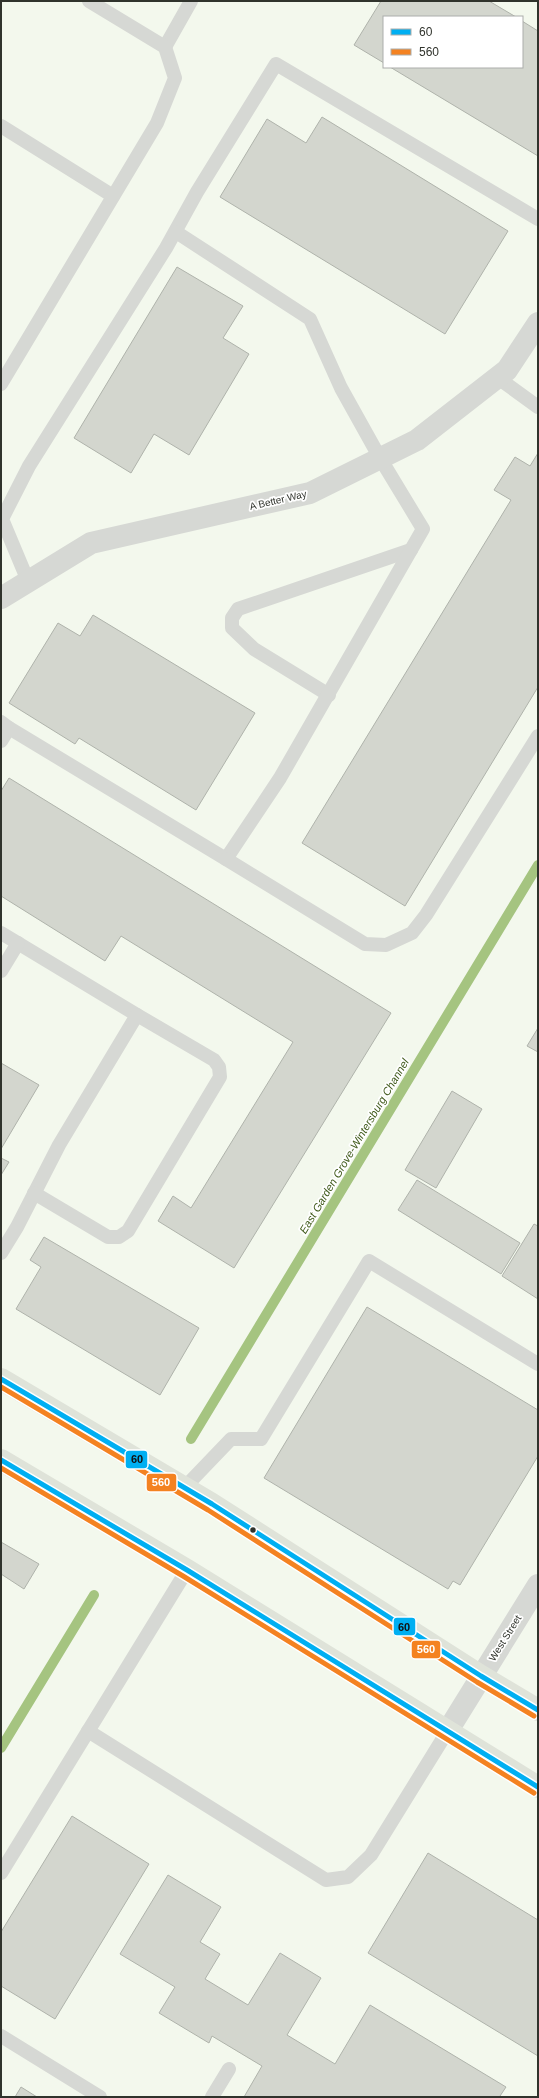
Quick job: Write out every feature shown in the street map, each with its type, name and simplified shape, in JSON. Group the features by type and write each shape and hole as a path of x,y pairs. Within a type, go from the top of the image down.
{"main road":[{"path":"1,1379 185,1487 481,1676 538,1710"},
{"path":"1,1460 187,1570 538,1787"}],"street":[{"name":"A Better Way","path":"1,598 28,580 91,543 310,493 417,440 507,370 538,323"},
{"name":"West Street","path":"448,1732 481,1676 538,1586"}],"lane":[{"path":"1,384 157,123 175,78 165,47 88,1"},
{"path":"165,47 191,1"},
{"path":"28,580 2,519 29,466 176,232 276,64 538,219"},
{"path":"1,126 113,196"},
{"path":"176,232 310,319 341,388 380,458 423,529 280,778 226,859"},
{"path":"498,378 538,407"},
{"path":"329,695 254,649 232,628 232,618 238,609 411,550"},
{"path":"1,741 5,725 365,944 386,945 412,933 426,915 538,736"},
{"path":"1,933 214,1060 219,1067 220,1077 128,1231 124,1234 108,1237 34,1192"},
{"path":"1,972 18,943"},
{"path":"1,1253 60,1145 137,1014"},
{"path":"185,1487 231,1439 261,1439 369,1261 538,1364"},
{"path":"1,1873 187,1570"},
{"path":"88,1731 326,1880 348,1877 371,1855 448,1732"},
{"path":"1,2036 100,2097"},
{"path":"212,2097 229,2069"}],"building":[{"path":"381,1 489,1 514,16 383,16 383,62 354,45"},
{"path":"523,22 538,31 538,156 392,68 523,68"},
{"path":"322,117 508,231 445,334 220,197 267,119 306,143"},
{"path":"177,267 243,306 223,338 249,354 189,455 154,434 131,473 74,438"},
{"path":"538,453 538,687 405,906 302,843 511,500 494,490 515,457 530,466"},
{"path":"93,615 255,713 196,810 79,738 75,744 9,703 58,623 80,636"},
{"path":"9,778 391,1013 234,1268 158,1221 173,1196 191,1208 293,1042 121,936 105,961 1,896 1,791"},
{"path":"538,1028 538,1052 527,1046"},
{"path":"1,1063 39,1085 1,1149"},
{"path":"452,1091 482,1109 436,1188 405,1170"},
{"path":"1,1158 9,1162 1,1175"},
{"path":"417,1180 520,1243 501,1274 398,1210"},
{"path":"534,1224 538,1226 538,1299 502,1276"},
{"path":"44,1237 199,1328 160,1395 16,1309 41,1267 30,1260"},
{"path":"367,1307 538,1410 538,1456 460,1585 453,1581 448,1589 264,1478"},
{"path":"1,1542 39,1564 24,1589 1,1574"},
{"path":"72,1816 149,1864 55,2019 1,1986 1,1932"},
{"path":"428,1853 538,1920 538,2056 368,1953"},
{"path":"168,1875 221,1907 200,1942 220,1954 205,1979 248,2005 280,1953 321,1978 287,2035 335,2064 370,2005 506,2087 500,2096 502,2097 244,2097 262,2066 212,2036 209,2043 159,2013 175,1987 120,1954"},
{"path":"21,2087 37,2097 15,2097"}],"waterway":[{"name":"East Garden Grove-Wintersburg Channel","path":"191,1439 538,865"},
{"name":"East Garden Grove-Wintersburg Channel","path":"1,1748 94,1595"}],"transit line":[{"name":"60","path":"1,1379 212,1504 481,1676 538,1710"},
{"name":"560","path":"1,1387 208,1510 477,1682 534,1716"},
{"name":"60","path":"1,1460 187,1570 538,1787"},
{"name":"560","path":"1,1468 183,1576 534,1793"}]}
